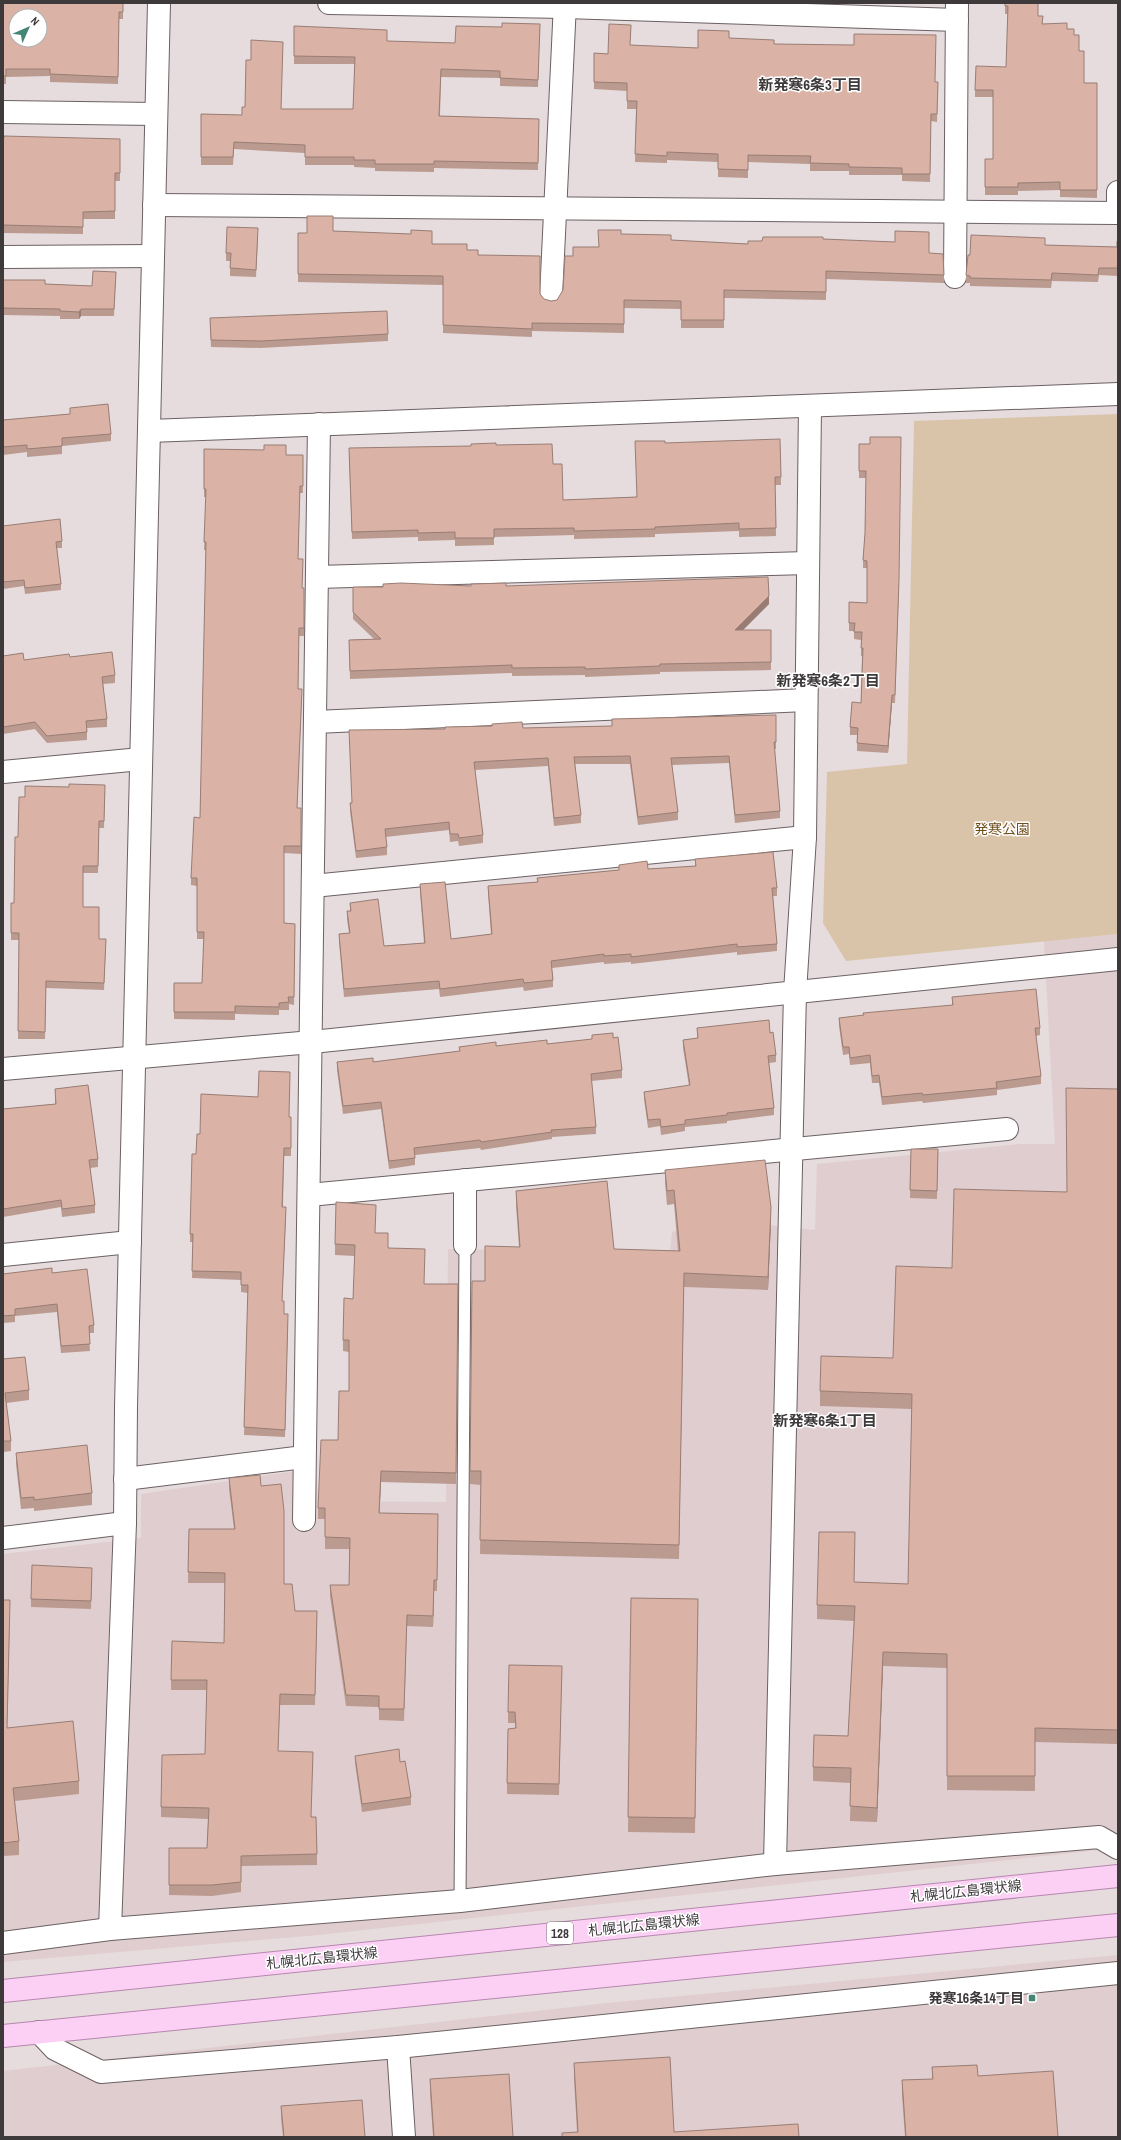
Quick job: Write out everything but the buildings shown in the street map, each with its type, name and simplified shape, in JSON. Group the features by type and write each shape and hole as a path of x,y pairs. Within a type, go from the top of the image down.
{"main road":[{"name":"札幌北広島環状線","path":"3,1991 1118,1876"},
{"path":"3,2036 1118,1925"}],"street":[{"path":"110,1929 125,1523 152,256 159,3"},
{"path":"329,3 957,11 954,277"},
{"path":"551,297 565,5"},
{"path":"3,112 156,114"},
{"path":"154,205 1118,213 1118,192"},
{"path":"3,257 152,256"},
{"path":"149,431 1118,394"},
{"path":"775,1864 795,992 805,837 810,406"},
{"path":"304,1520 312,1042 319,424"},
{"path":"317,577 808,563"},
{"path":"315,722 806,700"},
{"path":"3,772 141,760"},
{"path":"313,886 805,837"},
{"path":"3,1070 312,1042 1118,959"},
{"path":"309,1195 792,1148 1007,1129"},
{"path":"465,1180 466,1245"},
{"path":"3,1255 130,1242"},
{"path":"126,1479 304,1457"},
{"path":"3,1538 125,1523"},
{"path":"3,1944 110,1929 460,1901 775,1864 1099,1837 1118,1848"},
{"path":"38,2032 55,2049 101,2072 398,2047 1118,1973"},
{"path":"398,2047 404,2137"}],"lane":[{"path":"460,1901 466,1245"}],"shaded area":[{"path":"1118,934 1118,1848 318,1935 3,1962 3,1554 141,1538 141,1494 316,1468 318,1501 446,1502 448,1249 670,1253 672,1232 696,1226 770,1225 815,1230 817,1164 1021,1144 1055,1144 1044,941"},
{"path":"1118,1955 1118,2137 3,2137 3,2071 607,2003"}],"green space":[{"name":"発寒公園","path":"1118,414 1118,934 846,961 823,923 827,772 907,764 914,421"}],"place":[{"name":"発寒16条14丁目","path":"1032,1998"}],"district":[{"name":"新発寒6条3丁目","path":"810,85"},
{"name":"新発寒6条2丁目","path":"828,681"},
{"name":"新発寒6条1丁目","path":"825,1421"}]}
